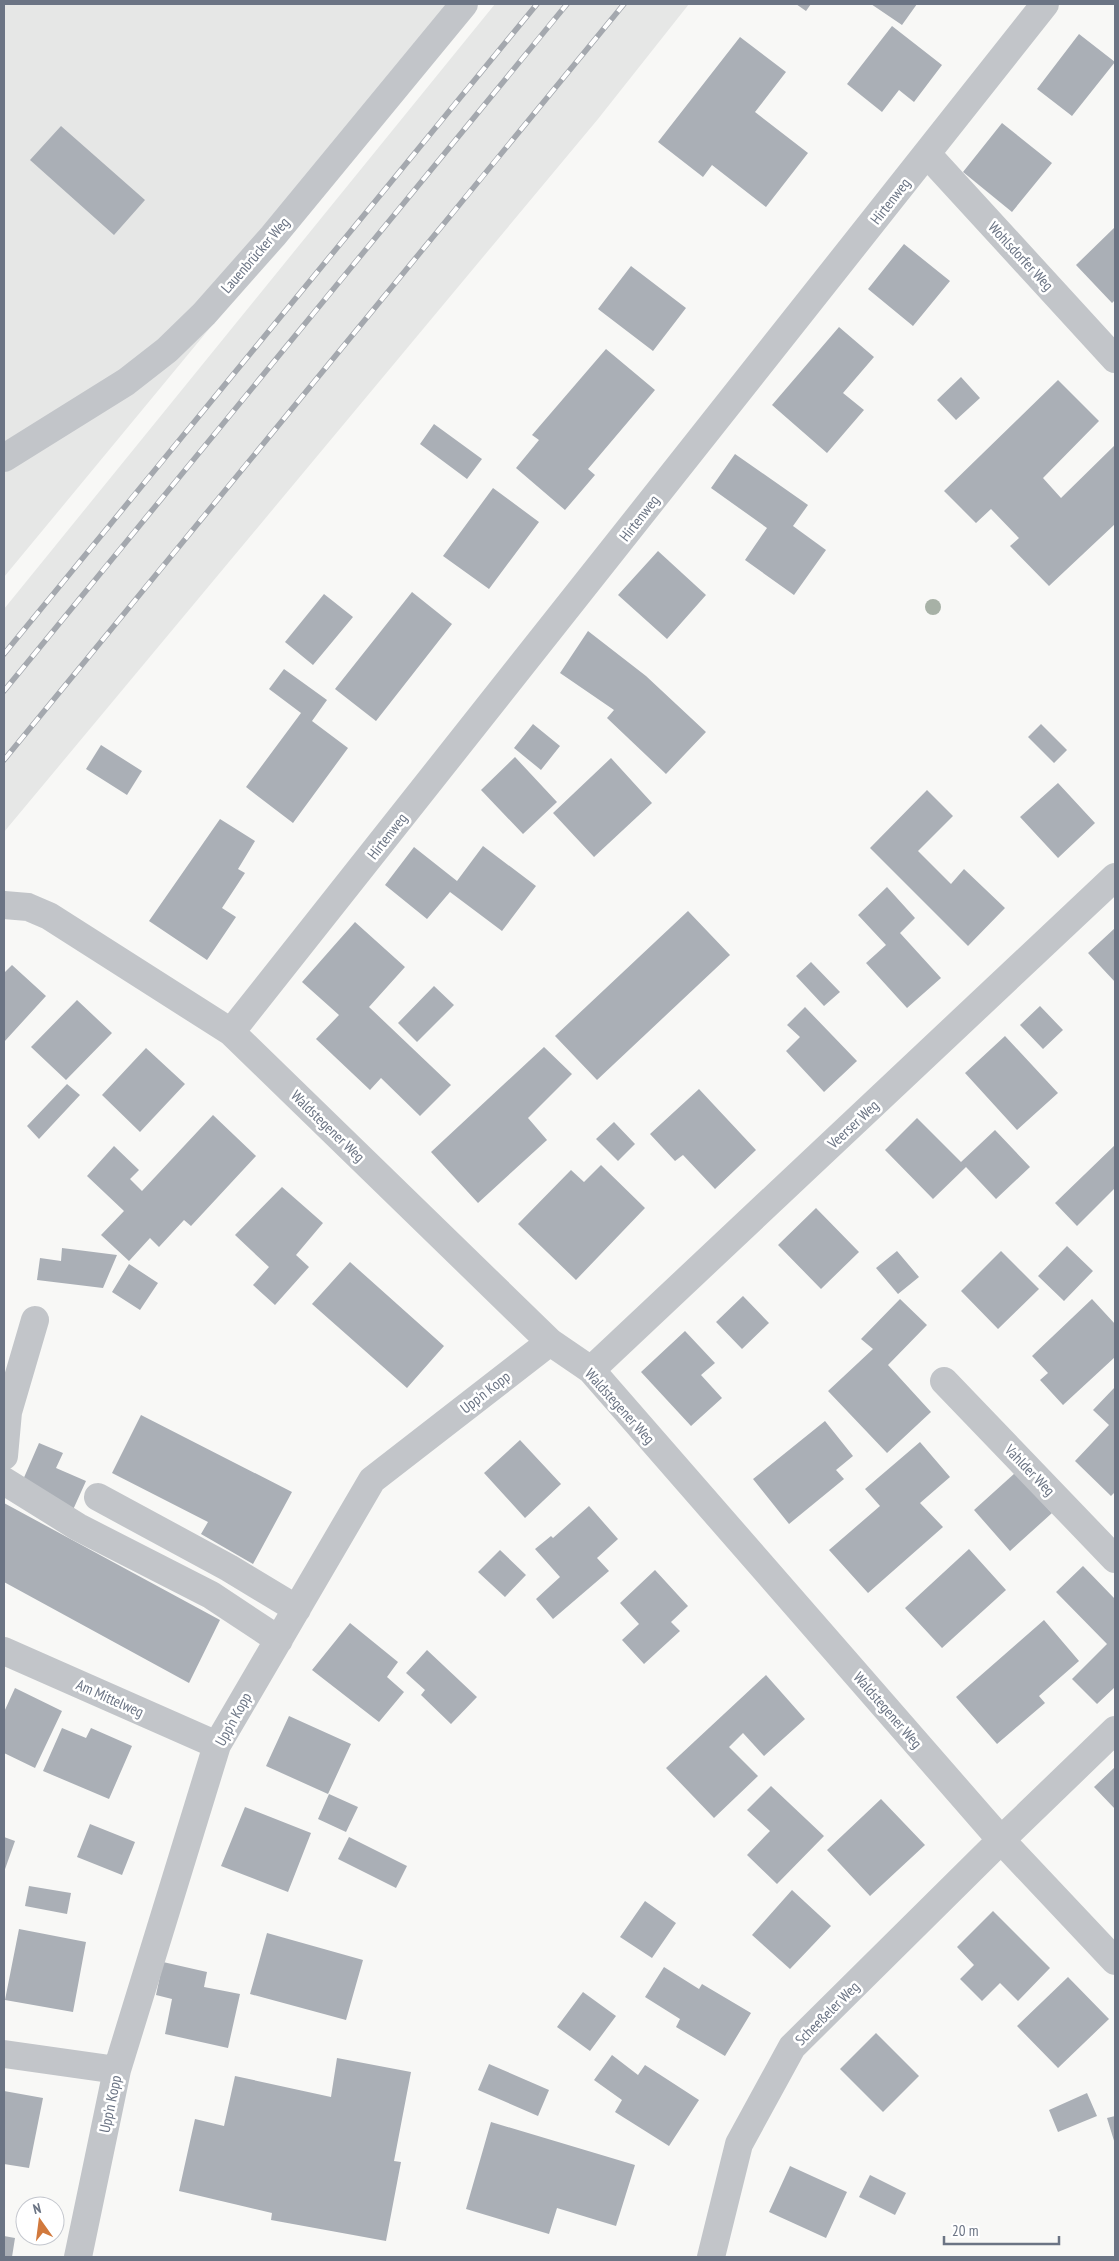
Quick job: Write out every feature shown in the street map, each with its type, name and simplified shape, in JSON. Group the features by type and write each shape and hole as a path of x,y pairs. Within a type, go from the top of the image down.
{"street":[{"name":"Lauenbrücker Weg","path":"4,458 126,382 167,350 204,314 273,236 464,4"},
{"name":"Hirtenweg","path":"231,1032 1045,4"},
{"name":"Wohlsdorfer Weg","path":"927,154 1115,359"},
{"name":"Veerser Weg","path":"591,1370 1115,877"},
{"name":"Waldstegener Weg","path":"4,905 28,907 49,916 231,1032 550,1342 591,1370 1001,1840 1115,1961"},
{"path":"4,1456 8,1412 35,1320"},
{"name":"Upp'n Kopp","path":"78,2257 117,2070 217,1745 372,1480 550,1342"},
{"name":"Vahlder Weg","path":"944,1382 1115,1558"},
{"path":"4,1480 78,1527 211,1595 279,1640"},
{"path":"98,1497 229,1568 297,1609"},
{"name":"Am Mittelweg","path":"4,1651 217,1745"},
{"path":"1001,1840 1115,1730"},
{"name":"Scheeßeler Weg","path":"711,2257 740,2144 792,2047 1001,1840"},
{"path":"4,2054 117,2070"}],"shaded area":[{"path":"4,4 478,4 4,577"},
{"path":"495,4 689,4 598,119 4,832 4,609"}],"building":[{"path":"796,4 811,4 806,11"},
{"path":"871,4 917,4 902,25"},
{"path":"892,26 942,65 914,102 899,90 882,112 847,84"},
{"path":"1079,34 1115,62 1072,116 1037,89"},
{"path":"740,37 786,72 755,112 808,153 766,207 712,165 703,177 658,142"},
{"path":"1002,123 1052,163 1012,212 963,172"},
{"path":"61,126 145,200 114,235 30,160"},
{"path":"1115,227 1115,300 1112,303 1076,265"},
{"path":"904,244 950,281 913,326 868,289"},
{"path":"631,266 686,308 653,351 598,309"},
{"path":"839,327 874,357 843,393 864,410 827,453 772,405"},
{"path":"606,349 655,390 588,469 595,475 565,510 516,468 539,440 532,435"},
{"path":"961,377 980,398 956,420 937,400"},
{"path":"1058,380 1099,421 1043,478 1061,498 1115,445 1115,524 1049,586 1010,546 1019,538 991,509 976,523 944,491"},
{"path":"434,424 482,459 467,479 420,444"},
{"path":"735,454 808,505 793,526 826,550 794,595 745,560 767,528 711,488"},
{"path":"493,488 539,522 489,589 443,556"},
{"path":"658,551 706,595 667,639 618,595"},
{"path":"412,592 452,624 376,721 335,689"},
{"path":"324,594 353,617 313,665 285,642"},
{"path":"588,631 646,676 706,732 666,774 607,718 614,710 560,673"},
{"path":"284,669 327,700 312,721 348,748 293,823 246,787 301,713 269,689"},
{"path":"533,724 560,746 541,770 514,748"},
{"path":"1041,724 1067,750 1054,763 1028,737"},
{"path":"101,745 142,771 127,795 86,769"},
{"path":"515,757 557,802 523,834 481,790"},
{"path":"611,758 652,803 594,857 553,813"},
{"path":"1058,783 1095,823 1058,858 1020,817"},
{"path":"927,790 953,816 918,851 951,884 964,869 1005,908 968,946 870,848"},
{"path":"220,819 255,841 238,869 245,873 222,908 236,917 207,960 149,921"},
{"path":"483,846 536,886 502,931 450,892 427,919 385,885 414,847 457,881"},
{"path":"887,887 915,918 900,933 941,978 907,1008 866,963 886,945 858,915"},
{"path":"688,911 730,955 597,1080 555,1036"},
{"path":"355,922 405,967 369,1007 451,1085 420,1116 381,1078 370,1090 316,1039 339,1015 302,982"},
{"path":"1115,928 1115,982 1088,953"},
{"path":"811,962 840,992 824,1006 796,976"},
{"path":"12,965 46,996 4,1042 4,973"},
{"path":"434,986 454,1005 417,1042 398,1023"},
{"path":"77,1000 112,1033 66,1080 31,1047"},
{"path":"1040,1006 1063,1030 1043,1049 1020,1025"},
{"path":"805,1007 857,1061 824,1092 786,1051 800,1037 787,1025"},
{"path":"1005,1036 1058,1093 1017,1130 965,1073"},
{"path":"544,1047 572,1074 528,1118 547,1140 478,1203 431,1152"},
{"path":"146,1048 185,1084 140,1132 102,1095"},
{"path":"67,1084 80,1095 39,1139 27,1126"},
{"path":"699,1089 756,1150 715,1189 683,1155 675,1161 650,1134"},
{"path":"213,1115 256,1156 191,1226 184,1220 159,1247 150,1238 129,1261 101,1235 124,1211 87,1176 114,1146 139,1170 130,1179 142,1191"},
{"path":"917,1118 961,1162 995,1130 1030,1167 996,1199 966,1167 933,1199 885,1150"},
{"path":"614,1122 635,1144 618,1161 596,1139"},
{"path":"1115,1145 1115,1188 1077,1226 1055,1203"},
{"path":"601,1165 645,1208 576,1280 518,1224 571,1170 584,1182"},
{"path":"282,1187 323,1223 296,1255 309,1267 275,1305 253,1285 269,1267 235,1235"},
{"path":"816,1208 859,1252 821,1289 778,1245"},
{"path":"1067,1246 1093,1271 1064,1301 1038,1276"},
{"path":"62,1248 117,1255 103,1288 37,1280 40,1258 61,1261"},
{"path":"897,1251 919,1277 898,1294 876,1268"},
{"path":"1001,1251 1039,1289 998,1329 961,1291"},
{"path":"350,1262 444,1346 407,1388 312,1304"},
{"path":"129,1264 158,1283 140,1310 112,1292"},
{"path":"743,1296 769,1323 742,1349 716,1322"},
{"path":"900,1299 927,1325 888,1365 931,1412 887,1453 828,1391 873,1349 861,1339"},
{"path":"1092,1299 1115,1324 1115,1357 1063,1405 1040,1380 1048,1373 1032,1356"},
{"path":"685,1331 715,1363 701,1375 722,1398 691,1426 641,1372"},
{"path":"1115,1387 1115,1492 1111,1496 1075,1461 1109,1425 1093,1410"},
{"path":"141,1415 292,1492 253,1564 201,1534 208,1522 112,1473"},
{"path":"825,1421 853,1456 836,1470 844,1479 789,1524 753,1479"},
{"path":"520,1440 561,1484 525,1518 484,1473"},
{"path":"920,1442 950,1477 920,1503 943,1527 868,1593 829,1550 880,1506 865,1489"},
{"path":"39,1443 63,1453 56,1468 86,1481 72,1512 19,1489"},
{"path":"1015,1473 1052,1513 1010,1551 974,1510"},
{"path":"4,1503 220,1620 189,1683 4,1582"},
{"path":"589,1506 618,1539 597,1558 609,1571 553,1619 536,1599 560,1577 535,1549 551,1536 553,1538"},
{"path":"969,1549 1006,1590 942,1648 905,1608"},
{"path":"500,1550 526,1575 505,1597 478,1572"},
{"path":"1083,1566 1115,1599 1115,1687 1097,1704 1072,1679 1107,1644 1056,1592"},
{"path":"655,1570 688,1606 671,1622 680,1631 644,1664 622,1640 639,1624 620,1603"},
{"path":"1044,1620 1079,1661 1039,1696 1045,1703 997,1744 956,1697"},
{"path":"350,1623 398,1662 387,1677 404,1692 379,1722 312,1670"},
{"path":"427,1650 477,1697 451,1724 421,1695 425,1690 406,1673"},
{"path":"766,1675 805,1719 764,1756 743,1733 729,1747 758,1776 714,1818 666,1768"},
{"path":"15,1688 62,1711 35,1768 4,1753 4,1712"},
{"path":"289,1716 351,1744 328,1794 266,1766"},
{"path":"62,1728 86,1738 91,1728 132,1746 109,1799 43,1771"},
{"path":"1115,1767 1115,1809 1094,1787"},
{"path":"771,1786 824,1836 777,1884 747,1855 770,1831 747,1810"},
{"path":"329,1794 358,1807 346,1832 318,1819"},
{"path":"881,1799 925,1845 870,1896 827,1850"},
{"path":"245,1807 311,1833 288,1892 221,1866"},
{"path":"90,1824 135,1842 122,1875 77,1857"},
{"path":"4,1837 15,1841 4,1872"},
{"path":"349,1837 407,1866 396,1888 338,1859"},
{"path":"29,1886 71,1893 67,1914 25,1906"},
{"path":"792,1890 831,1926 790,1969 752,1935"},
{"path":"645,1901 676,1923 652,1958 620,1937"},
{"path":"993,1911 1050,1968 1018,2001 1000,1983 982,2001 960,1979 974,1965 957,1947"},
{"path":"19,1929 86,1942 73,2012 5,2000"},
{"path":"267,1933 363,1960 346,2020 250,1994"},
{"path":"163,1962 207,1972 204,1987 240,1994 228,2048 165,2034 172,1999 156,1995"},
{"path":"664,1967 699,1989 702,1984 751,2013 725,2056 676,2027 680,2019 645,1997"},
{"path":"1068,1977 1109,2019 1058,2068 1017,2026"},
{"path":"583,1992 616,2016 590,2051 557,2027"},
{"path":"876,2033 919,2076 883,2112 840,2069"},
{"path":"612,2055 638,2075 645,2065 699,2100 669,2146 615,2112 622,2100 594,2080"},
{"path":"337,2058 411,2072 394,2161 401,2162 386,2241 271,2220 272,2213 179,2191 195,2119 224,2126 235,2076 331,2097"},
{"path":"489,2064 549,2090 538,2116 478,2090"},
{"path":"4,2091 43,2098 29,2168 4,2164"},
{"path":"1087,2093 1097,2116 1058,2132 1049,2110"},
{"path":"1115,2116 1115,2144 1107,2118"},
{"path":"491,2122 635,2165 616,2226 557,2208 549,2234 466,2209"},
{"path":"790,2166 847,2192 826,2238 769,2212"},
{"path":"870,2175 906,2193 895,2215 859,2197"},
{"path":"4,2236 15,2238 12,2257 4,2257"}],"railway":[{"path":"4,654 537,4"},
{"path":"4,691 567,4"},
{"path":"4,760 624,4"}]}
